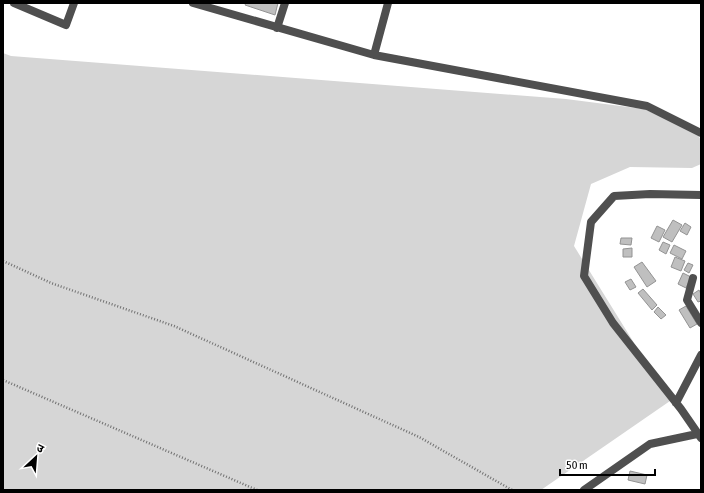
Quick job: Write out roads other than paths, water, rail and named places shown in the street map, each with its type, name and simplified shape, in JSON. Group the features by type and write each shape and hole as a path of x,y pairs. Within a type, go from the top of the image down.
{"street":[{"path":"14,3 66,25 74,3"},
{"path":"277,28 285,3"},
{"path":"374,55 388,3"},
{"path":"196,4 374,55 647,106 701,133"},
{"path":"584,490 650,444 699,436 676,403 613,323 584,276 591,222 614,196 650,194 701,195"},
{"path":"693,278 687,300 701,323"},
{"path":"676,403 701,355"}]}
